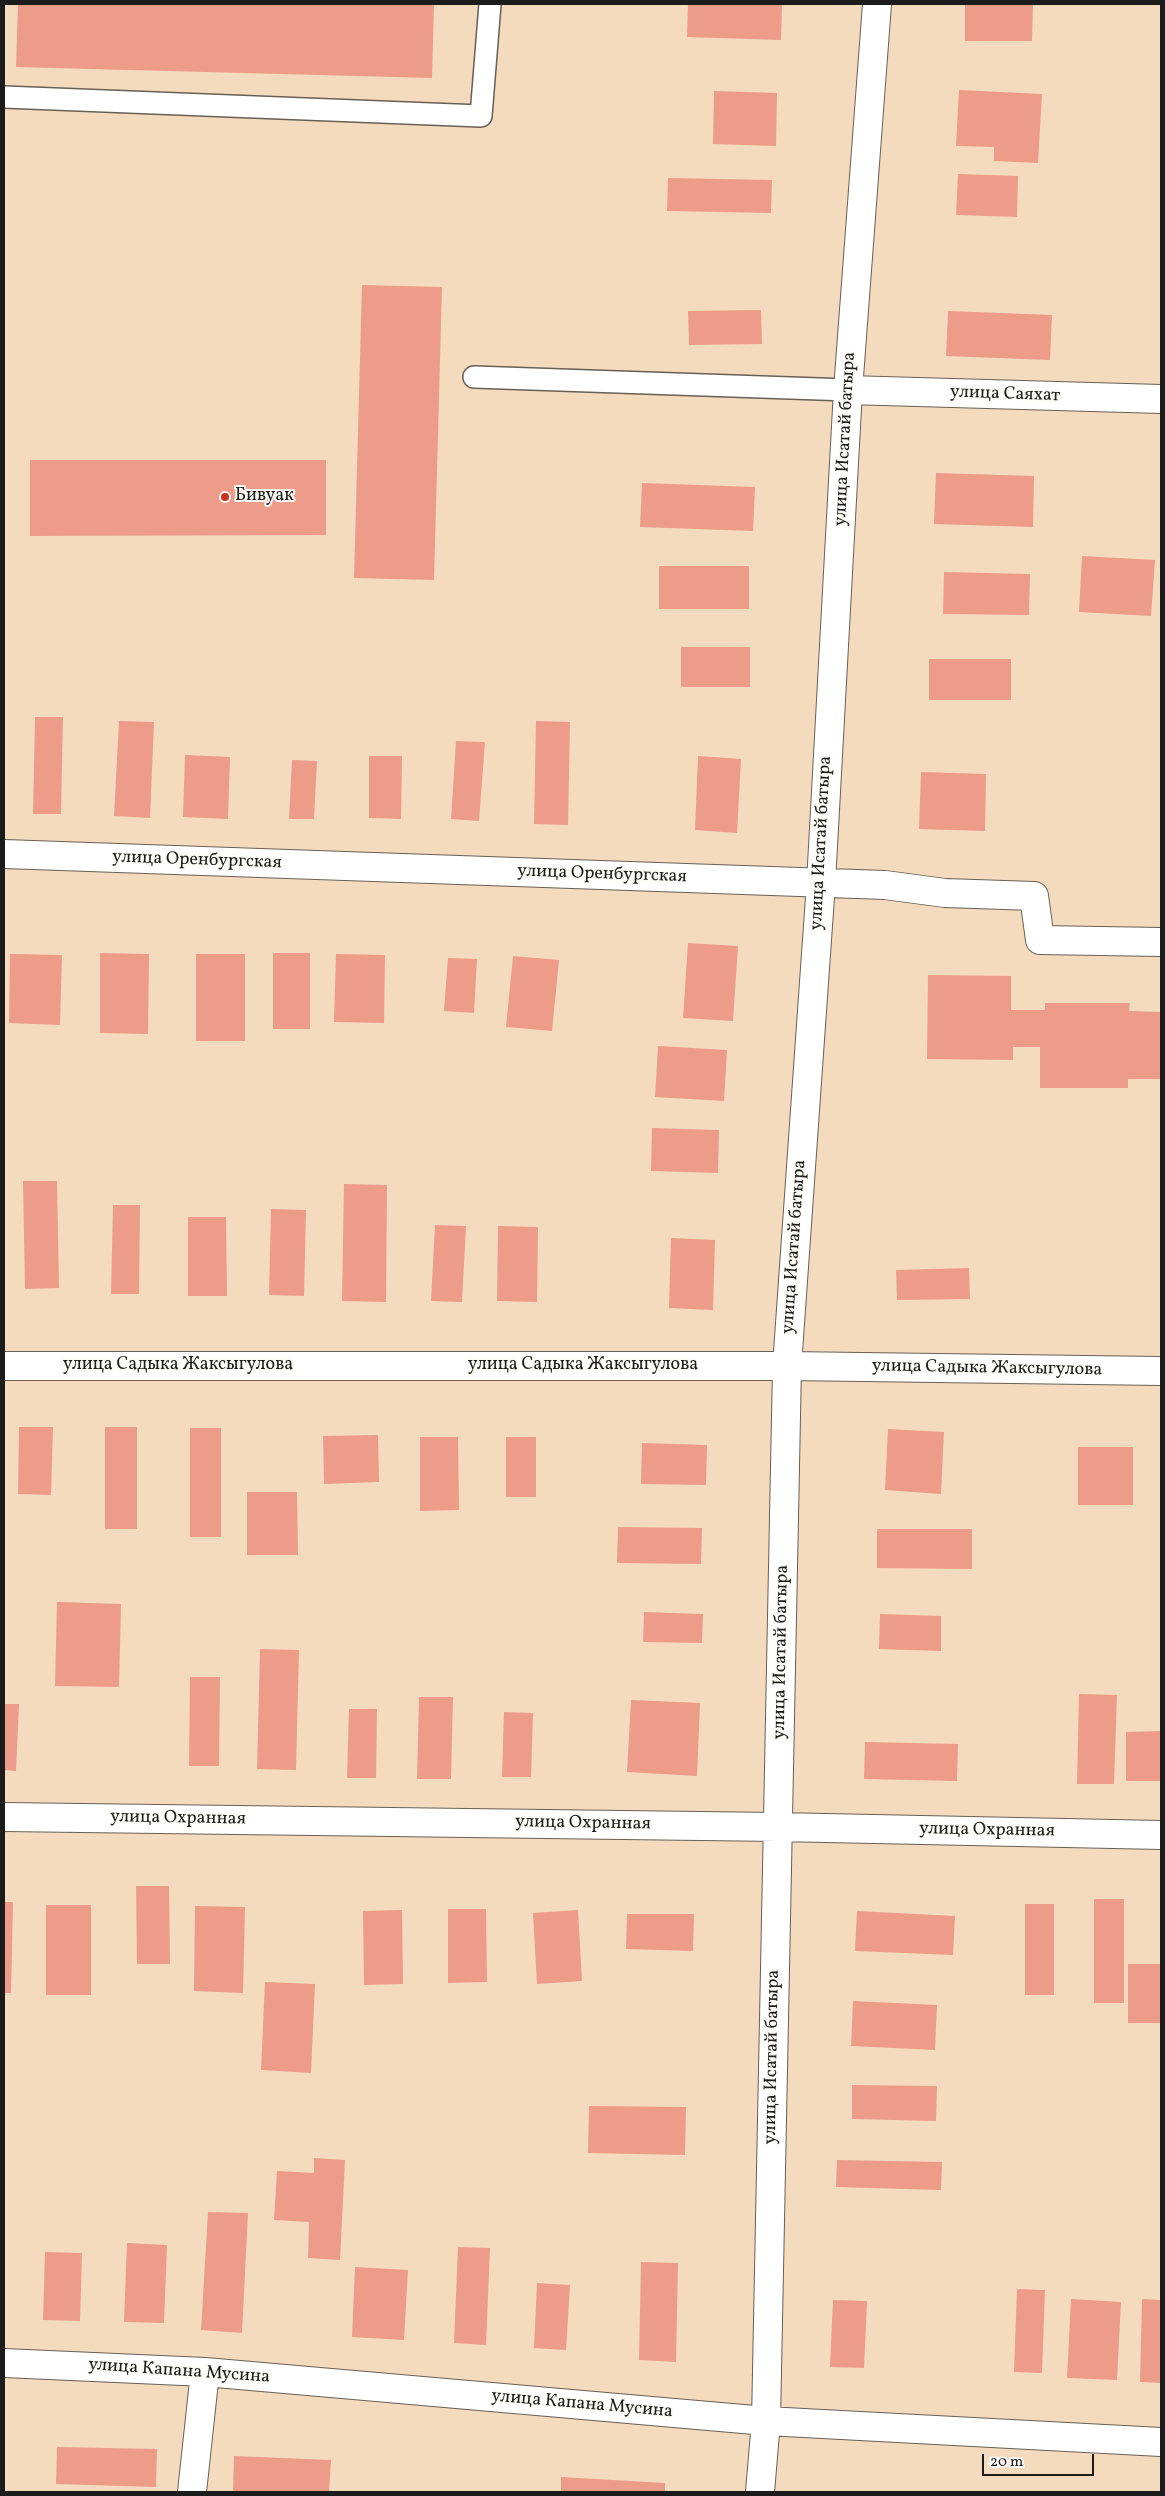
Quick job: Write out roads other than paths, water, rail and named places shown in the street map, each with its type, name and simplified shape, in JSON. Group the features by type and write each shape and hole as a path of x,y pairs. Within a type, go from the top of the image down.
{"street":[{"name":"улица Исатай батыра","path":"760,2492 766,2421 787,1366 820,882 848,390 877,4"},
{"name":"улица Саяхат","path":"848,390 1161,399"},
{"name":"улица Оренбургская","path":"4,854 820,882 885,885 945,893 1034,896 1040,940 1161,942"},
{"name":"улица Садыка Жаксыгулова","path":"4,1366 787,1366 1161,1372"},
{"name":"улица Охранная","path":"4,1817 1161,1834"},
{"name":"улица Капана Мусина","path":"4,2363 205,2372 766,2421 1161,2442"},
{"path":"192,2492 205,2372"}],"lane":[{"path":"4,98 480,116 490,4"},
{"path":"474,377 848,390"}],"place":[{"name":"Бивуак","path":"225,497"}]}
